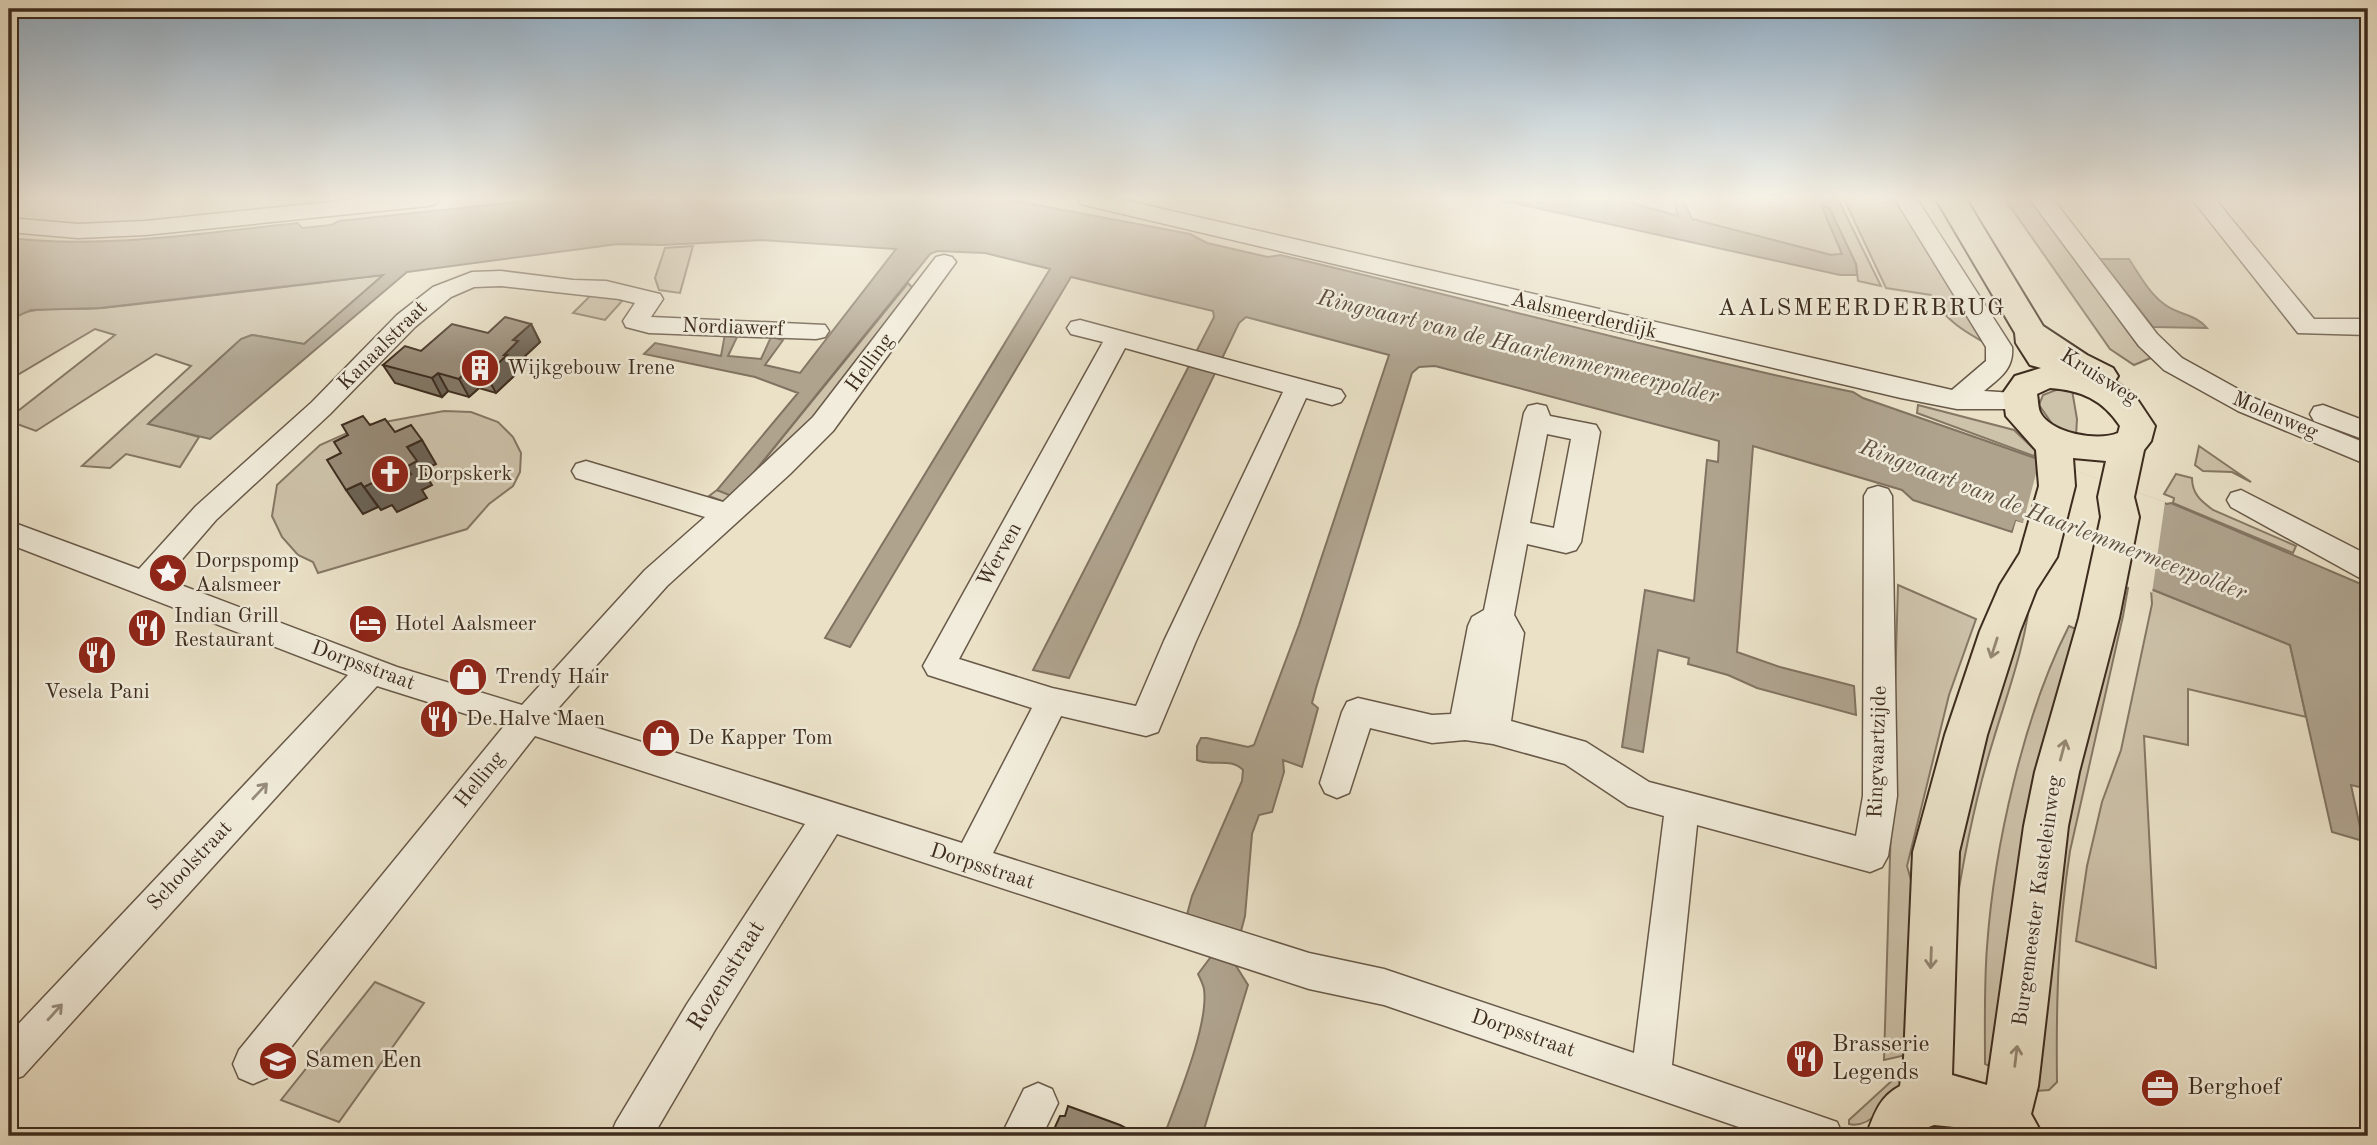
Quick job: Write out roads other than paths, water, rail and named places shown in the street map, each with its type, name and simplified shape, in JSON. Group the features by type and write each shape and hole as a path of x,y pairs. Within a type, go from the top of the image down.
{"main road":[{"name":"Kruisweg","path":"1963,252 2031,369 2038,421"},
{"name":"Kruisweg","path":"1983,252 2031,333 2075,363 2114,382 2146,406 2159,435 2157,447 2128,481"},
{"name":"Kruisweg","path":"2031,333 2032,343 2045,360 2068,378"},
{"path":"1908,1119 1929,1058 1937,852 1966,735 2000,631 2019,585 2038,557 2057,486 2038,421 2048,377 2068,378"},
{"name":"Burgemeester Kasteleinweg","path":"2010,1130 2012,1086 2046,826 2057,772 2099,618 2137,433 2134,415 2105,390 2068,378"},
{"path":"2038,421 2071,447 2095,452 2128,481"},
{"path":"1908,1119 1956,1100 1980,1108 2010,1130"}],"street":[{"name":"Aalsmeerderdijk","path":"1323,252 1666,335 1957,400 1990,414 2038,421"},
{"path":"1940,252 1999,347 2000,360 1996,367 1957,400"},
{"name":"Molenweg","path":"2082,252 2148,340 2184,372 2262,411 2368,455"},
{"path":"2246,252 2307,327 2368,327"},
{"name":"Helling","path":"253,1064 528,720 656,578 780,467 823,424 944,262"},
{"name":"Kanaalstraat","path":"145,583 161,560 190,528 320,409 432,297 457,284 482,277 574,288 600,288 651,299 635,321 649,325"},
{"name":"Nordiawerf","path":"649,325 816,331"},
{"path":"1080,328 1332,396"},
{"name":"Werven","path":"1117,340 939,667 1052,701 1146,722 1180,641 1298,387"},
{"path":"2262,411 2273,394 2368,432"},
{"path":"1479,728 1509,633 1498,617 1515,530 1537,418 1586,432 1566,542 1515,530"},
{"path":"586,471 726,513"},
{"name":"Ringvaartzijde","path":"1337,783 1358,712 1432,729 1479,728 1574,752 1640,795 1870,856 1880,796 1878,496"},
{"path":"2241,500 2368,569"},
{"name":"Dorpsstraat","path":"9,532 372,671 1309,971 1384,987 1823,1136"},
{"name":"Schoolstraat","path":"9,1062 372,671"},
{"path":"970,863 1052,701"},
{"path":"1651,1078 1682,806"},
{"name":"Rozenstraat","path":"630,1136 701,1017 828,818"}],"water":[{"path":"9,252 554,252 407,272 210,439 148,424 241,339 252,335 304,344 383,275 100,308 31,310 9,320"},
{"path":"893,252 934,252 734,497 717,490 798,393 755,377 644,354 655,343 721,356 725,334 738,335 728,356 761,359 771,337 783,340 765,365 800,373"},
{"name":"Ringvaart van de Haarlemmermeerpolder","path":"971,252 1248,252 1268,257 1280,255 1709,360 1853,392 1863,398 2167,504 2171,503 2368,587 2368,789 2351,785 2363,841 2332,832 2290,645 2151,589 2153,571 2016,521 2012,532 1913,500 1902,490 1753,446 1737,652 1780,667 1854,686 1856,715 1757,688 1728,675 1688,664 1689,658 1658,650 1643,752 1622,747 1645,590 1694,601 1707,460 1718,462 1719,441 1435,366 1419,367 1412,373 1316,688 1312,703 1318,708 1302,767 1283,760 1284,772 1272,812 1259,815 1252,834 1245,916 1233,961 1248,985 1202,1136 1164,1136 1191,1062 1202,1022 1204,989 1198,974 1213,954 1185,922 1192,896 1242,781 1243,770 1233,764 1197,760 1197,746 1201,738 1248,747 1254,745 1299,625 1389,355 1246,317 1239,323 1069,678 1033,670 1214,317 1213,311 1071,277 850,647 825,638 1050,269 985,253"},
{"path":"1738,252 1821,252 1831,255 1851,252 1857,275 1840,275"},
{"path":"2100,259 2129,259 2159,300 2169,308 2198,320 2207,328 2153,327"}],"place":[{"name":"Wijkgebouw Irene","path":"480,368"},
{"name":"Dorpskerk","path":"390,474"},
{"name":"Dorpspomp Aalsmeer","path":"168,573"},
{"name":"Hotel Aalsmeer","path":"368,624"},
{"name":"Indian Grill Restaurant","path":"147,628"},
{"name":"Vesela Pani","path":"97,655"},
{"name":"Trendy Hair","path":"468,677"},
{"name":"De Halve Maen","path":"439,719"},
{"name":"De Kapper Tom","path":"661,738"},
{"name":"Brasserie Legends","path":"1805,1059"},
{"name":"Samen Een","path":"278,1061"},
{"name":"Berghoef","path":"2160,1088"}],"district":[{"name":"AALSMEERDERBRUG","path":"1862,309"}]}
